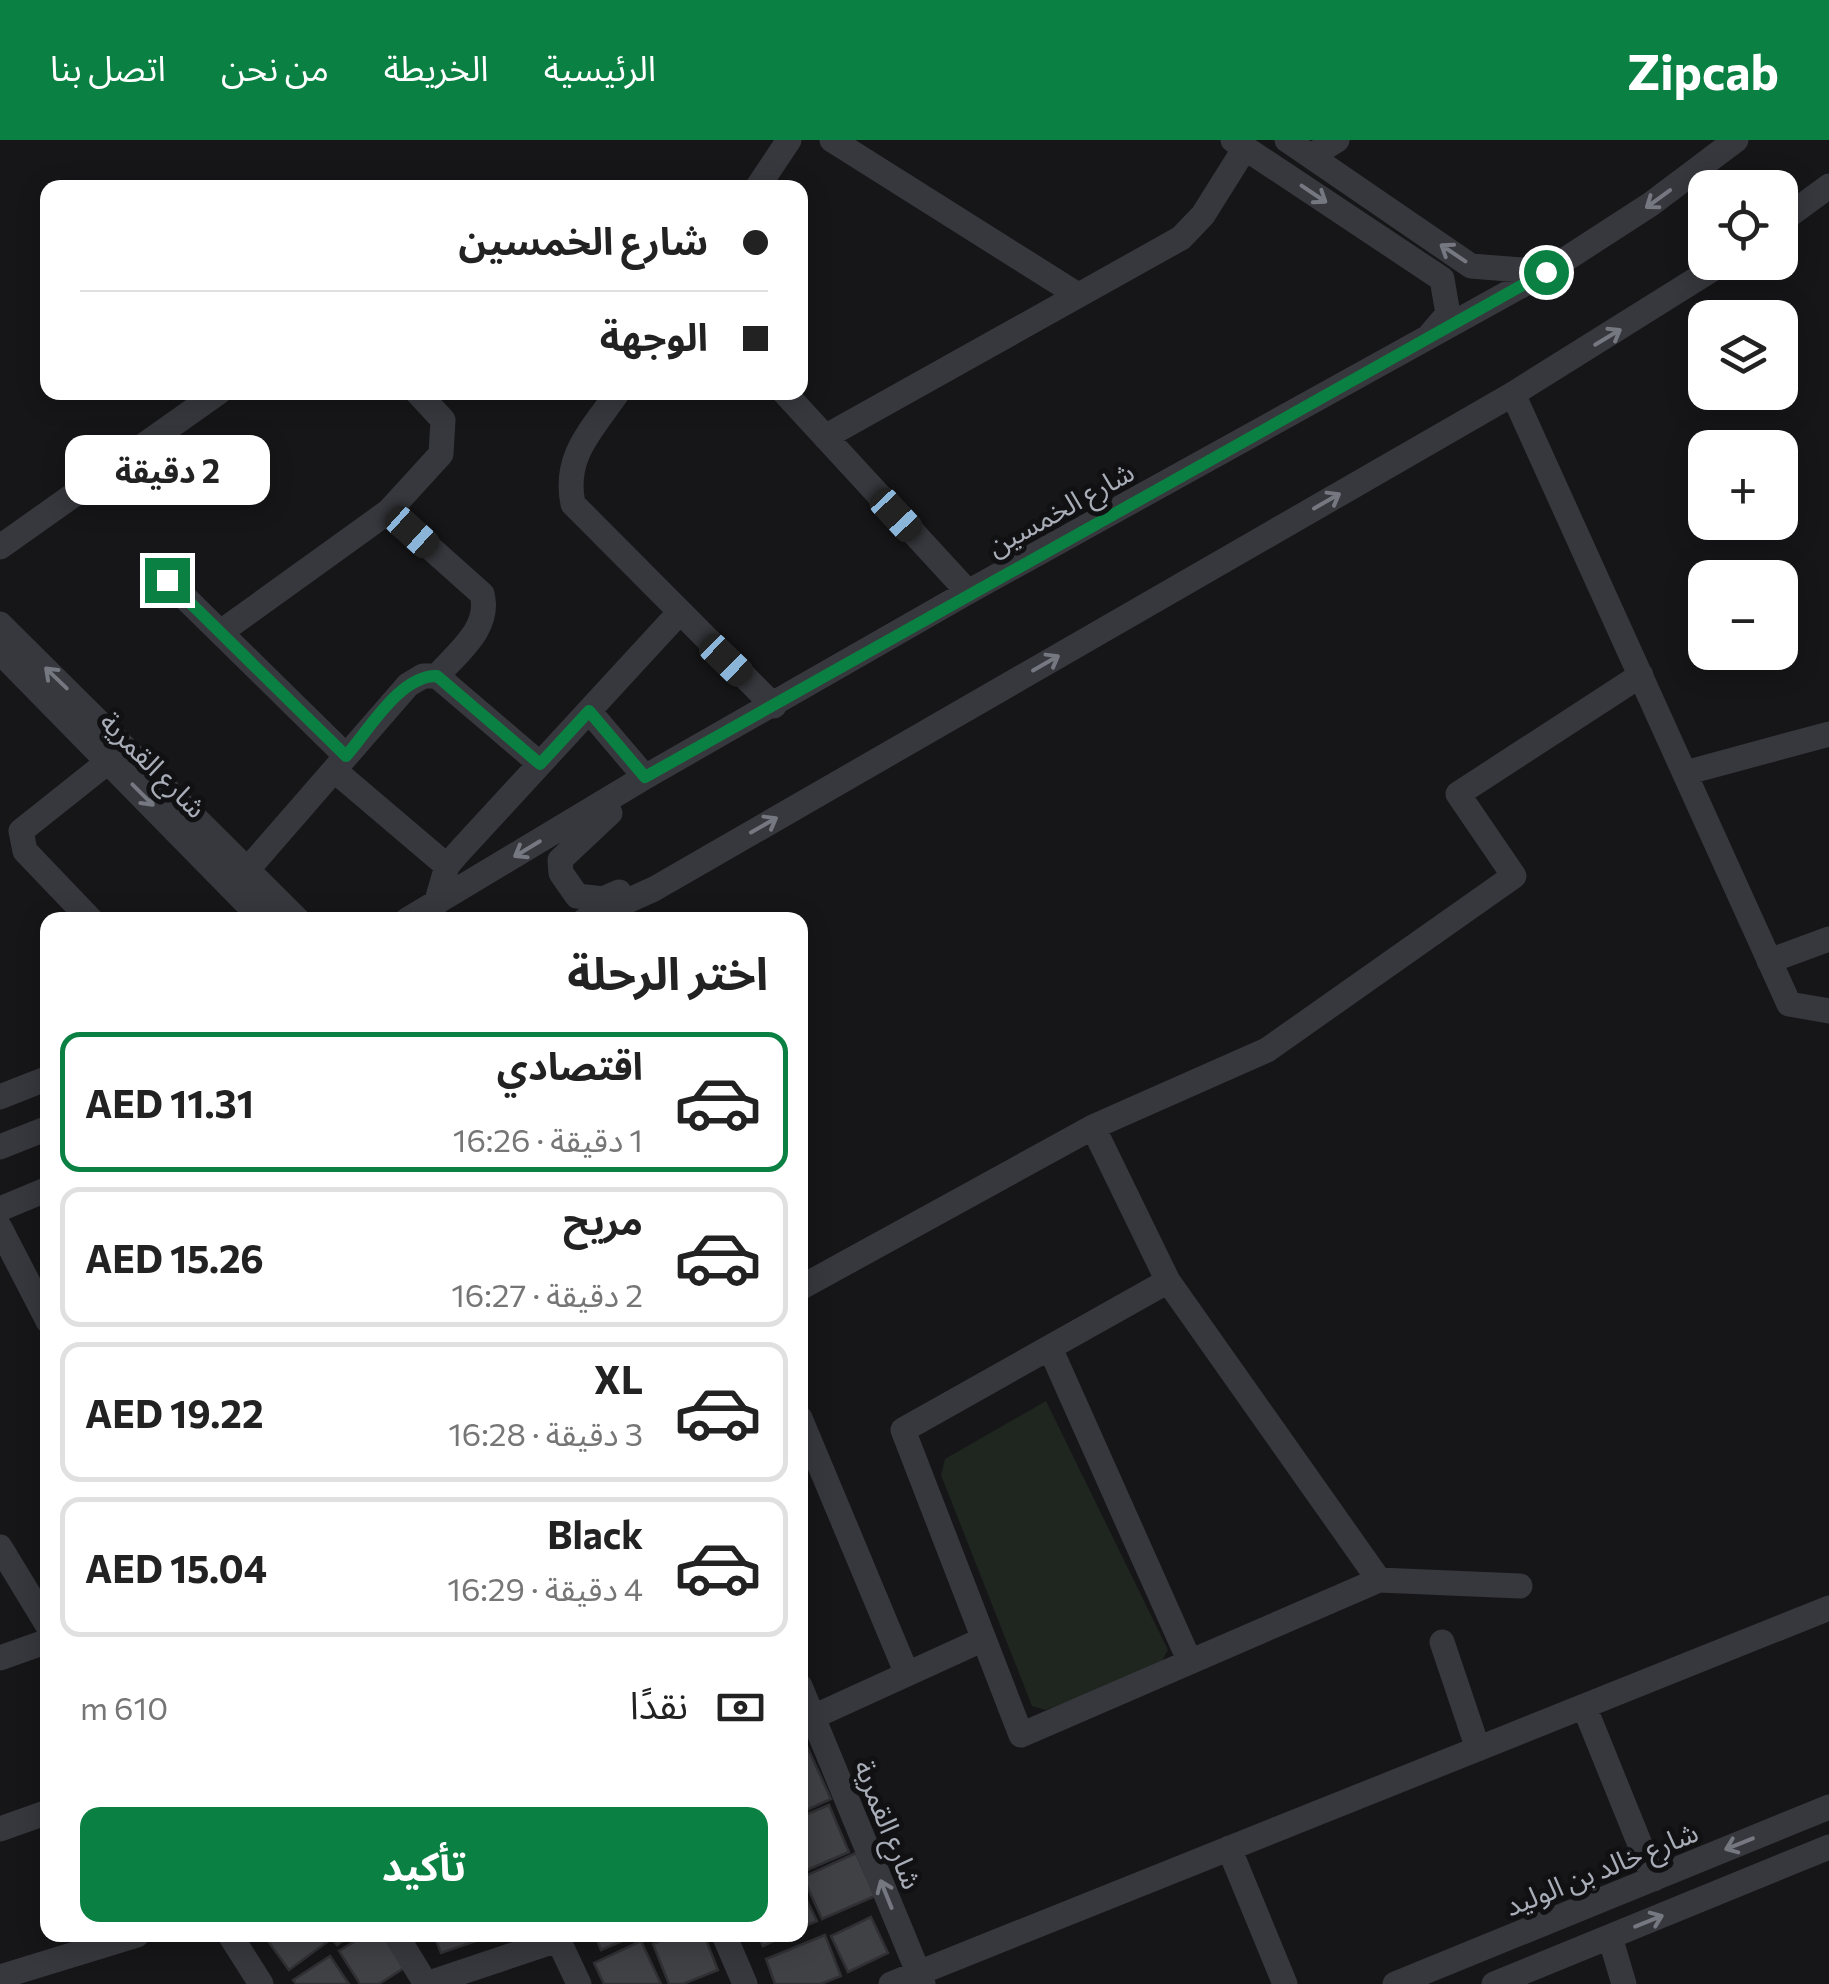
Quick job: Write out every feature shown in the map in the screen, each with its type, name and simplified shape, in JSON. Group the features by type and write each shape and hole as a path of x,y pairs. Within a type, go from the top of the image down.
{"street":[{"path":"762,180 789,140"},
{"path":"832,140 1078,296"},
{"path":"1287,140 1471,266 1546,272"},
{"path":"1311,156 1337,140"},
{"name":"شارع الخمسين","path":"422,912 656,771 968,592 1546,272 1651,204 1736,140"},
{"path":"825,437 1181,238 1226,183 1239,144 1442,279 1448,314 1424,342"},
{"path":"1798,209 1829,186"},
{"path":"602,912 719,851 1514,394 1695,280"},
{"path":"1514,394 1789,1004 1829,1011"},
{"path":"0,548 208,400"},
{"path":"220,632 390,510 441,454 444,420 425,400"},
{"path":"613,400 578,451 567,477 573,504 774,706"},
{"path":"791,400 968,592"},
{"path":"390,510 482,594 486,608 481,626 437,676"},
{"path":"167,580 340,763 447,866"},
{"path":"436,904 447,866 679,613"},
{"path":"0,624 290,912"},
{"name":"شارع القمرية","path":"2,658 109,760 255,912"},
{"path":"248,868 408,685 423,676 437,676 540,764"},
{"path":"808,1284 1093,1127 1266,1050 1514,876 1458,794 1641,676"},
{"path":"589,711 656,771 560,860 560,874 568,887 577,896 602,899 719,851"},
{"path":"1685,773 1829,734"},
{"path":"83,912 25,851 21,832 109,760"},
{"path":"1769,961 1829,940"},
{"path":"0,1097 40,1081"},
{"path":"1093,1127 1168,1281 1379,1580"},
{"path":"0,1147 40,1131"},
{"path":"0,1209 40,1192"},
{"path":"0,1228 40,1306"},
{"path":"1168,1281 903,1430 1021,1735 1379,1580 1520,1586"},
{"path":"1050,1348 1190,1662"},
{"path":"808,1437 907,1674"},
{"path":"0,1548 40,1613"},
{"path":"891,1984 921,1979 1229,1848 1829,1608"},
{"path":"813,1717 984,1640"},
{"path":"1442,1642 1478,1749"},
{"path":"0,1658 40,1644"},
{"name":"شارع القمرية","path":"808,1705 921,1979"},
{"path":"1584,1706 1654,1878"},
{"name":"شارع خالد بن الوليد","path":"1395,1984 1829,1807"},
{"path":"0,1829 40,1815"},
{"path":"1497,1983 1536,1976 1610,1937 1829,1846"},
{"path":"1229,1848 1285,1984"},
{"path":"1610,1937 1624,1984"},
{"path":"0,1977 114,1942"},
{"path":"234,1942 260,1984"},
{"path":"400,1942 426,1984 546,1942"},
{"path":"559,1942 579,1984"},
{"path":"727,1942 745,1984"}],"shaded area":[{"path":"1046,1401 1168,1650 1157,1670 1045,1710 1032,1706 941,1475 945,1459"}],"building":[{"path":"808,1749 831,1799 808,1809"},
{"path":"829,1805 849,1852 808,1870 808,1814"},
{"path":"856,1853 875,1896 822,1919 808,1888 808,1875"},
{"path":"808,1902 817,1921 808,1925"},
{"path":"871,1917 888,1953 848,1972 831,1936"},
{"path":"825,1935 841,1976 821,1984 775,1984 766,1959"},
{"path":"269,1942 327,1942 289,1970"},
{"path":"354,1942 388,1942 404,1968 379,1984 360,1984 339,1951"},
{"path":"437,1942 473,1942 441,1953"},
{"path":"598,1942 620,1942 601,1950"},
{"path":"641,1942 661,1984 604,1984 594,1963"},
{"path":"707,1942 718,1970 683,1984 669,1984 653,1944"},
{"path":"330,1956 349,1984 296,1984 293,1980"}],"route":[{"path":"167,580 346,756 408,685 423,676 437,676 540,764 589,711 645,777 968,592 1546,272"}]}
